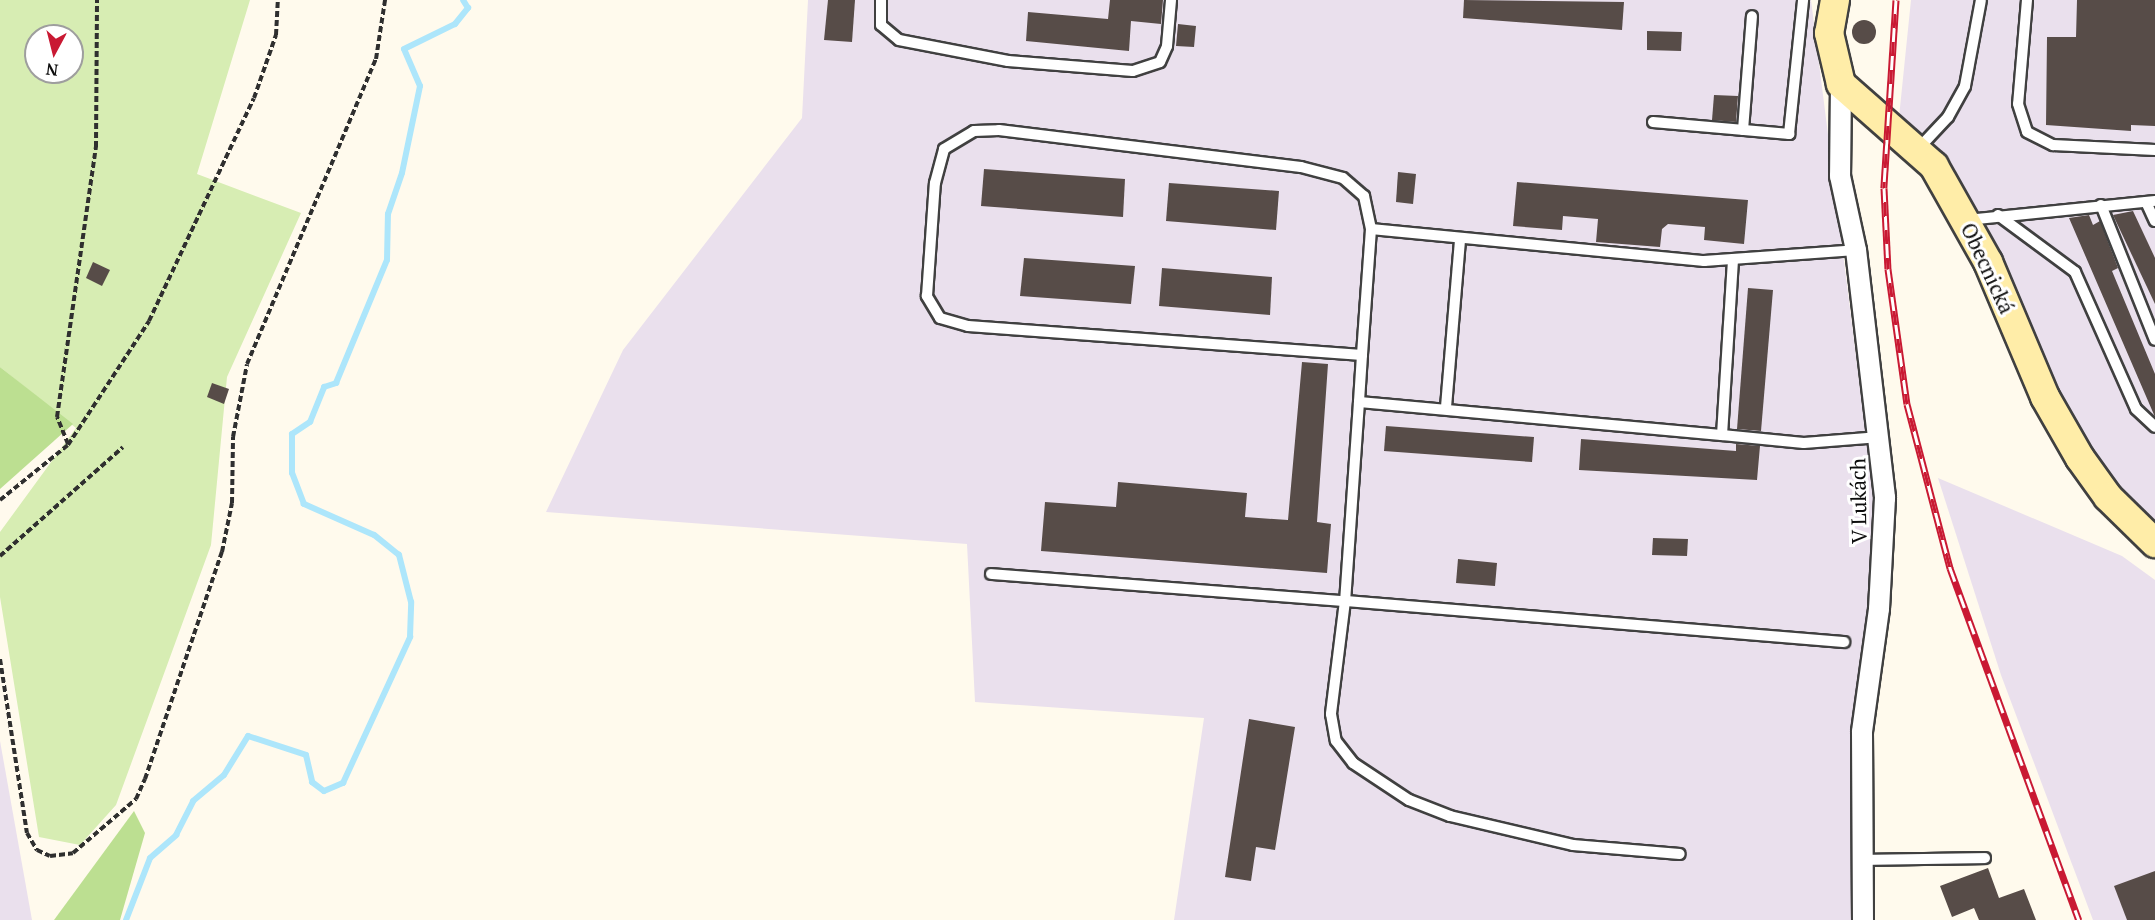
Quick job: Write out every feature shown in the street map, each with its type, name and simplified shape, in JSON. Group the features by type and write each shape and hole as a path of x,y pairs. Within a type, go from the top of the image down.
{"street":[{"path":"1834,0 1829,33 1841,84"},
{"name":"Obecnická","path":"1841,84 1884,127 1918,149 1966,220 2045,397 2080,458 2108,497 2155,543"},
{"name":"V Lukách","path":"1841,84 1840,176 1856,250 1880,437 1885,498 1879,609 1862,732 1863,920"}],"lane":[{"path":"881,0 881,25 899,40 1008,61 1133,71 1160,62 1167,46 1171,0"},
{"path":"1653,122 1789,134 1803,0"},
{"path":"1918,149 1948,117 1965,86 1981,0"},
{"path":"2027,0 2018,104 2027,132 2053,145 2155,150"},
{"path":"1743,130 1752,16"},
{"path":"1362,355 968,326 940,318 927,296 939,162 956,138 974,131 1329,173 1364,196 1371,229 1345,601 1330,714 1336,741 1353,763 1409,800 1450,816 1573,845 1680,854"},
{"path":"1966,220 2151,201 2155,221"},
{"path":"2101,206 2155,340"},
{"path":"1998,215 2075,272 2136,409 2155,427"},
{"path":"1371,229 1639,258 1733,259 1856,250"},
{"path":"1446,407 1460,239"},
{"path":"1722,435 1733,259"},
{"path":"1359,402 1446,407 1804,443 1880,437"},
{"path":"991,574 1844,642"},
{"path":"1863,860 1986,858"}],"path":[{"path":"68,445 57,417 96,147 97,0"},
{"path":"0,500 68,445 149,321 233,145 276,35 278,0"},
{"path":"0,659 27,833 37,850 50,856 73,853 136,798 145,779 222,552 231,503 233,437 247,364 376,59 385,0"},
{"path":"0,555 123,447"}],"shaded area":[{"path":"808,0 1811,0 1880,546 1856,920 1174,920 1204,718 975,702 967,544 546,512 623,350 802,118"},
{"path":"1911,0 2155,0 2155,543 2109,497 1966,220 1976,209 1934,148 1898,127"},
{"path":"1938,478 2122,556 2155,580 2155,920 2093,920 2001,675"},
{"path":"0,741 32,920 0,920"}],"green space":[{"path":"0,0 250,0 197,174 301,213 227,377 211,545 116,805 80,845 39,837 0,597 0,532 76,428 0,367"},
{"path":"0,367 73,424 0,489"},
{"path":"134,811 145,833 120,920 54,920"}],"building":[{"path":"828,0 855,0 852,42 824,40"},
{"path":"1110,0 1163,0 1161,24 1131,21 1129,51 1026,41 1028,12 1108,19"},
{"path":"1464,0 1624,2 1622,30 1463,18"},
{"path":"2077,0 2155,0 2155,126 2131,125 2131,131 2046,125 2047,37 2076,37"},
{"path":"1864,20 1873,23 1876,32 1873,41 1864,44 1855,41 1852,32 1855,23"},
{"path":"1178,24 1196,26 1194,47 1176,46"},
{"path":"1647,31 1682,32 1681,51 1647,50"},
{"path":"1714,95 1738,96 1736,122 1712,120"},
{"path":"984,169 1125,179 1123,217 981,206"},
{"path":"1398,172 1416,174 1413,204 1396,202"},
{"path":"1517,182 1748,200 1744,244 1704,240 1705,227 1668,224 1662,229 1660,247 1596,242 1598,219 1563,216 1562,230 1513,226"},
{"path":"1169,183 1279,191 1276,230 1166,221"},
{"path":"2133,211 2155,258 2155,304 2113,215"},
{"path":"2089,215 2093,225 2100,221 2118,268 2112,271 2155,374 2155,417 2069,218"},
{"path":"1024,258 1135,266 1131,304 1020,296"},
{"path":"93,262 110,270 102,286 86,278"},
{"path":"1162,268 1272,277 1270,315 1159,306"},
{"path":"1748,288 1773,290 1761,431 1737,429"},
{"path":"1302,362 1328,364 1317,522 1331,524 1327,573 1041,551 1045,502 1116,507 1118,482 1247,493 1245,517 1288,520"},
{"path":"212,383 229,389 224,404 207,397"},
{"path":"1386,426 1534,437 1532,462 1384,451"},
{"path":"1581,439 1736,451 1736,444 1760,446 1757,480 1579,470"},
{"path":"1653,538 1688,539 1687,556 1652,555"},
{"path":"1458,559 1497,563 1495,586 1456,583"},
{"path":"1249,719 1295,727 1275,850 1256,847 1251,881 1225,877"},
{"path":"1988,868 1999,898 2024,889 2036,920 1979,920 1974,908 1952,917 1940,886"},
{"path":"2155,871 2155,920 2127,920 2114,886"}],"waterway":[{"path":"126,920 150,858 176,835 193,801 224,775 248,736 306,755 312,782 324,791 343,783 410,637 411,602 399,555 374,535 304,504 292,473 292,434 310,422 324,387 336,383 387,260 388,214 402,173 420,86 404,49 455,24 468,8 463,0"}],"railway":[{"path":"1896,0 1884,188 1888,269 1907,404 1950,568 2079,920"}]}
